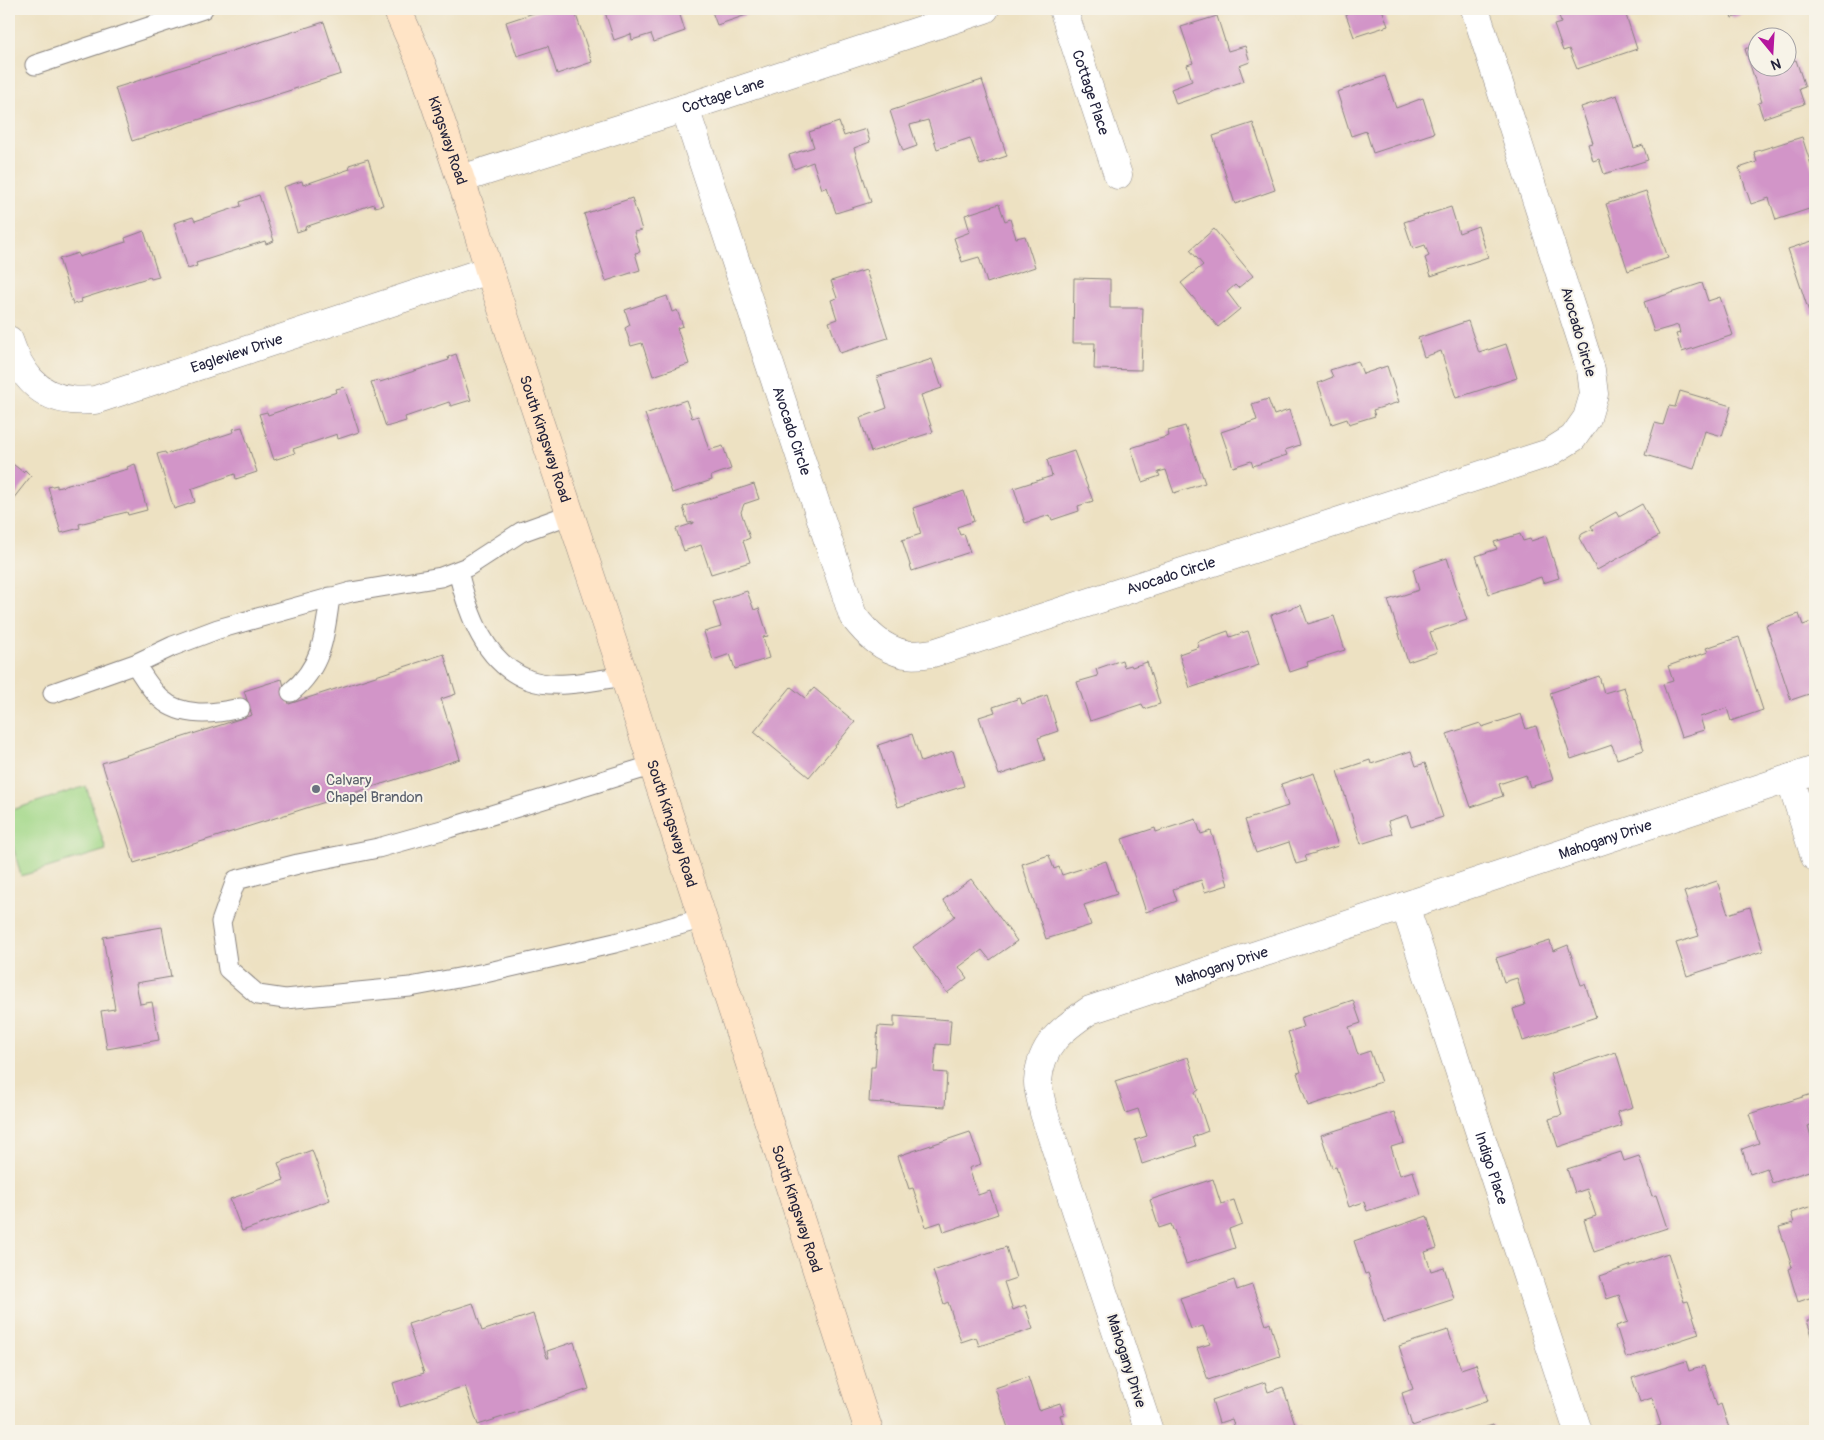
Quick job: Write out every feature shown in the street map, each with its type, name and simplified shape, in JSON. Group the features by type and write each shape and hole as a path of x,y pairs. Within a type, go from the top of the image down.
{"street":[{"name":"Kingsway Road","path":"397,9 422,65 473,216"},
{"name":"Kingsway Road","path":"411,9 422,65"},
{"name":"Cottage Lane","path":"461,179 685,108 985,9"},
{"name":"Cottage Place","path":"1063,9 1118,175"},
{"name":"Avocado Circle","path":"685,108 853,616 866,634 884,646 907,655 933,653 1549,453 1573,438 1587,418 1594,394 1591,370 1475,9"},
{"name":"South Kingsway Road","path":"473,216 489,270 704,918 869,1431"},
{"name":"Eagleview Drive","path":"9,340 13,353 26,376 45,392 71,400 95,400 489,270"},
{"name":"Mahogany Drive","path":"1149,1431 1044,1113 1038,1083 1044,1053 1062,1029 1090,1010 1815,770"},
{"path":"1790,778 1815,857"},
{"name":"Indigo Place","path":"1405,906 1578,1431"}],"lane":[{"path":"35,65 170,14 204,9"},
{"path":"53,693 135,664 173,646 218,629 350,592 441,577 467,567 521,532 571,514"},
{"path":"458,571 470,615 493,654 508,669 529,680 554,684 624,676"},
{"path":"291,692 312,669 320,652 325,635 330,598"},
{"path":"135,664 162,700 177,708 200,714 240,708"},
{"path":"654,765 440,831 378,848 298,864 236,880 221,922 228,969 258,995 285,999 410,987 615,943 704,918"}],"green space":[{"path":"86,786 106,850 21,876 9,831 9,811"}],"building":[{"path":"546,9 574,9 592,62 557,74 548,46 517,56 506,22"},
{"path":"604,9 678,9 685,31 654,42 651,34 632,40 631,34 614,40"},
{"path":"711,9 764,9 717,25"},
{"path":"1344,9 1382,9 1388,26 1354,37"},
{"path":"1559,9 1624,9 1637,49 1577,69 1569,49 1563,51 1554,25 1561,23"},
{"path":"1729,9 1759,9 1732,18"},
{"path":"1217,16 1228,51 1245,46 1250,62 1239,66 1244,81 1176,104 1171,89 1192,81 1187,65 1193,63 1181,27"},
{"path":"324,22 341,74 132,141 115,88"},
{"path":"1796,60 1805,87 1799,89 1804,104 1763,118 1758,103 1762,102 1754,78 1796,78"},
{"path":"1385,76 1396,108 1423,98 1434,133 1373,153 1366,131 1351,136 1337,92"},
{"path":"982,80 1007,156 980,165 970,138 937,149 928,120 910,125 917,146 903,151 890,111"},
{"path":"1617,95 1634,148 1643,145 1648,160 1604,174 1599,159 1593,161 1588,144 1593,143 1581,107"},
{"path":"839,122 844,136 866,129 870,142 854,148 871,202 836,213 827,187 822,189 813,162 794,169 789,155 814,147 809,132"},
{"path":"1253,123 1275,190 1235,204 1213,136"},
{"path":"1802,137 1815,177 1815,207 1776,220 1769,198 1751,204 1739,168 1757,162 1754,152"},
{"path":"368,159 383,205 375,207 374,204 305,227 306,229 297,232 283,187 302,181 303,185 350,169 349,165"},
{"path":"1646,191 1668,258 1628,271 1606,204"},
{"path":"259,195 274,241 266,244 265,241 196,263 197,266 188,269 174,223 193,217 195,221 241,206 240,202"},
{"path":"632,198 642,230 634,232 640,252 635,253 640,270 606,281 584,214"},
{"path":"999,204 1005,221 1010,219 1016,238 1025,236 1035,267 987,283 979,257 962,262 954,238 970,232 965,215"},
{"path":"1451,207 1459,233 1478,226 1488,257 1431,276 1425,258 1429,256 1425,245 1413,249 1404,222"},
{"path":"1214,229 1253,276 1238,288 1235,285 1227,292 1240,309 1218,327 1181,283 1203,265 1190,250"},
{"path":"144,231 159,277 151,279 150,277 81,299 82,302 73,304 59,259 78,253 79,257 126,242 125,238"},
{"path":"1815,240 1815,313 1810,315 1788,249"},
{"path":"866,270 888,338 840,353 829,322 837,319 831,300 837,298 831,281"},
{"path":"1074,278 1110,279 1110,308 1143,308 1141,370 1094,369 1095,343 1073,343"},
{"path":"1702,283 1708,301 1720,297 1733,335 1682,352 1676,334 1680,333 1678,325 1654,332 1644,302"},
{"path":"667,296 672,312 677,310 683,326 677,328 689,364 653,376 642,343 631,346 625,328 630,325 625,310"},
{"path":"1468,321 1479,353 1506,344 1517,378 1456,398 1441,351 1424,357 1418,338"},
{"path":"456,354 471,400 451,406 449,402 405,417 406,421 386,427 371,382 379,380 380,382 449,360 448,357"},
{"path":"932,359 942,388 921,395 933,432 871,452 860,418 887,408 877,377"},
{"path":"1358,361 1363,374 1387,366 1399,402 1373,410 1375,416 1349,424 1347,419 1332,424 1318,383 1333,377 1330,370"},
{"path":"344,387 359,432 338,439 337,434 293,449 295,453 274,460 259,414 267,412 268,415 337,392 336,389"},
{"path":"1680,391 1731,406 1722,436 1705,431 1694,469 1645,455 1655,423 1663,425 1669,406 1675,407"},
{"path":"1268,399 1274,415 1289,410 1300,445 1285,450 1287,455 1253,466 1251,461 1233,467 1221,432 1257,420 1252,404"},
{"path":"686,400 692,418 698,416 709,450 723,446 731,469 711,476 712,480 672,493 645,414"},
{"path":"1185,426 1205,483 1174,493 1166,470 1158,472 1160,476 1142,482 1131,448 1169,436 1168,431"},
{"path":"242,427 257,472 236,479 235,474 191,489 195,502 174,509 157,454 165,452 166,454 234,432 233,429"},
{"path":"1074,451 1093,501 1078,506 1079,511 1052,520 1050,515 1025,523 1014,488 1052,476 1047,460"},
{"path":"9,461 23,472 25,470 31,476 9,504"},
{"path":"135,464 147,510 128,515 127,512 79,524 80,528 61,533 48,487 57,485 57,488 128,469 127,467"},
{"path":"754,484 759,499 744,504 741,512 750,538 743,541 750,562 711,574 701,545 684,551 676,529 694,522 688,523 683,507"},
{"path":"964,491 974,521 957,527 960,535 964,534 970,552 912,571 902,540 921,534 913,508"},
{"path":"1642,504 1659,536 1597,570 1579,538 1590,530 1594,531 1591,526 1616,512 1619,517"},
{"path":"1520,534 1523,541 1530,539 1531,541 1546,536 1559,578 1543,583 1541,577 1489,594 1476,556 1497,549 1494,542"},
{"path":"1447,558 1467,620 1430,632 1437,652 1408,662 1388,600 1419,590 1413,569"},
{"path":"747,591 754,610 759,608 768,636 763,637 769,658 735,669 730,654 713,660 704,632 721,627 713,602"},
{"path":"1301,605 1308,624 1334,616 1345,650 1307,662 1308,666 1290,672 1271,615"},
{"path":"1799,614 1803,625 1815,621 1815,692 1791,700 1766,625"},
{"path":"1228,631 1230,637 1248,631 1259,665 1190,688 1179,654 1199,647 1197,642"},
{"path":"1739,637 1763,710 1731,721 1727,708 1700,717 1704,730 1681,737 1663,684 1673,681 1668,666 1708,652 1706,648"},
{"path":"444,654 456,694 441,699 460,759 134,863 102,763 252,715 244,691 282,679 289,704"},
{"path":"1122,660 1124,667 1131,665 1132,667 1147,662 1160,704 1144,709 1142,704 1090,721 1077,682 1098,676 1096,669"},
{"path":"1599,676 1604,693 1624,687 1644,750 1617,759 1612,745 1571,759 1550,693"},
{"path":"791,687 805,698 814,688 855,722 809,777 754,732"},
{"path":"1047,695 1058,731 1038,738 1045,760 999,775 979,717 995,712 993,707 1020,698 1022,704"},
{"path":"1521,714 1526,729 1536,726 1553,780 1530,787 1526,775 1499,784 1503,796 1471,807 1447,734 1480,723 1482,727"},
{"path":"912,734 921,762 953,751 964,786 898,807 878,745"},
{"path":"1411,751 1416,766 1425,763 1443,817 1411,827 1407,815 1388,821 1392,834 1361,844 1337,771 1370,760 1371,764"},
{"path":"1314,773 1338,846 1305,856 1307,861 1296,864 1289,842 1256,853 1245,820 1288,806 1281,784"},
{"path":"1196,819 1201,834 1211,831 1228,885 1205,892 1201,880 1173,889 1177,901 1146,912 1122,839 1155,828 1156,832"},
{"path":"1049,855 1054,869 1059,867 1062,875 1106,861 1117,894 1084,905 1091,925 1046,939 1022,864"},
{"path":"971,879 1017,941 990,960 982,950 959,967 967,978 947,993 913,947 955,916 943,900"},
{"path":"1717,881 1728,914 1750,907 1763,951 1687,976 1676,943 1699,936 1684,892"},
{"path":"162,927 171,977 136,983 140,1004 152,1002 159,1040 107,1049 101,1011 115,1009 103,937"},
{"path":"1550,941 1553,951 1568,945 1581,985 1585,984 1596,1017 1523,1041 1513,1009 1525,1005 1517,978 1504,982 1496,958"},
{"path":"1353,1000 1361,1023 1349,1027 1358,1055 1370,1051 1381,1082 1308,1106 1297,1073 1301,1072 1288,1032 1303,1027 1300,1018"},
{"path":"894,1016 951,1020 949,1045 936,1044 934,1072 947,1073 945,1107 869,1102 871,1067 875,1067 878,1026 894,1027"},
{"path":"1616,1052 1633,1107 1617,1112 1622,1126 1558,1147 1549,1119 1562,1115 1550,1074"},
{"path":"1188,1057 1199,1090 1195,1092 1208,1131 1193,1137 1196,1146 1142,1164 1135,1140 1147,1136 1138,1109 1126,1113 1115,1081"},
{"path":"1812,1094 1815,1103 1815,1123 1808,1126 1815,1150 1815,1169 1772,1183 1767,1168 1750,1174 1742,1149 1759,1143 1749,1114"},
{"path":"1394,1112 1404,1143 1391,1147 1400,1175 1413,1171 1420,1194 1367,1211 1364,1202 1349,1207 1336,1167 1332,1168 1321,1135"},
{"path":"970,1132 981,1164 969,1168 978,1195 990,1191 998,1214 944,1232 941,1222 926,1227 913,1188 909,1189 898,1156"},
{"path":"312,1150 330,1200 242,1231 230,1199 284,1180 278,1163"},
{"path":"1621,1152 1624,1161 1639,1156 1652,1196 1656,1195 1667,1228 1594,1252 1584,1220 1596,1216 1587,1189 1575,1193 1567,1169"},
{"path":"1213,1179 1221,1204 1234,1200 1242,1224 1229,1229 1235,1248 1186,1264 1171,1224 1159,1228 1150,1200"},
{"path":"1815,1205 1815,1296 1798,1302 1788,1269 1792,1267 1779,1227 1794,1223 1791,1213"},
{"path":"1427,1216 1437,1248 1425,1252 1431,1271 1444,1267 1454,1299 1384,1322 1368,1273 1365,1274 1354,1241"},
{"path":"1006,1247 1016,1278 1004,1282 1013,1310 1025,1305 1033,1329 979,1346 976,1337 961,1342 948,1302 944,1304 933,1271"},
{"path":"1668,1253 1684,1302 1688,1301 1699,1334 1626,1358 1616,1326 1628,1322 1619,1295 1607,1299 1600,1276"},
{"path":"1234,1280 1237,1290 1252,1285 1266,1325 1270,1323 1280,1356 1208,1380 1197,1348 1210,1344 1203,1326 1191,1329 1180,1298"},
{"path":"473,1303 482,1331 533,1314 547,1358 549,1358 547,1351 574,1342 589,1389 478,1425 465,1386 400,1407 393,1383 424,1373 408,1324"},
{"path":"1815,1318 1815,1344 1807,1321"},
{"path":"1448,1330 1461,1369 1476,1364 1488,1401 1412,1426 1402,1393 1413,1389 1399,1346"},
{"path":"1686,1361 1689,1371 1704,1366 1717,1406 1721,1404 1730,1431 1649,1431 1649,1429 1661,1425 1652,1398 1640,1402 1632,1378"},
{"path":"1028,1377 1039,1410 1060,1403 1064,1414 1060,1415 1065,1431 1009,1431 995,1388"},
{"path":"1265,1382 1268,1392 1283,1387 1296,1427 1300,1425 1302,1431 1236,1431 1232,1419 1219,1423 1212,1400"},
{"path":"1493,1425 1495,1431 1474,1431"}],"place":[{"name":"Calvary Chapel Brandon","path":"316,789"}]}
